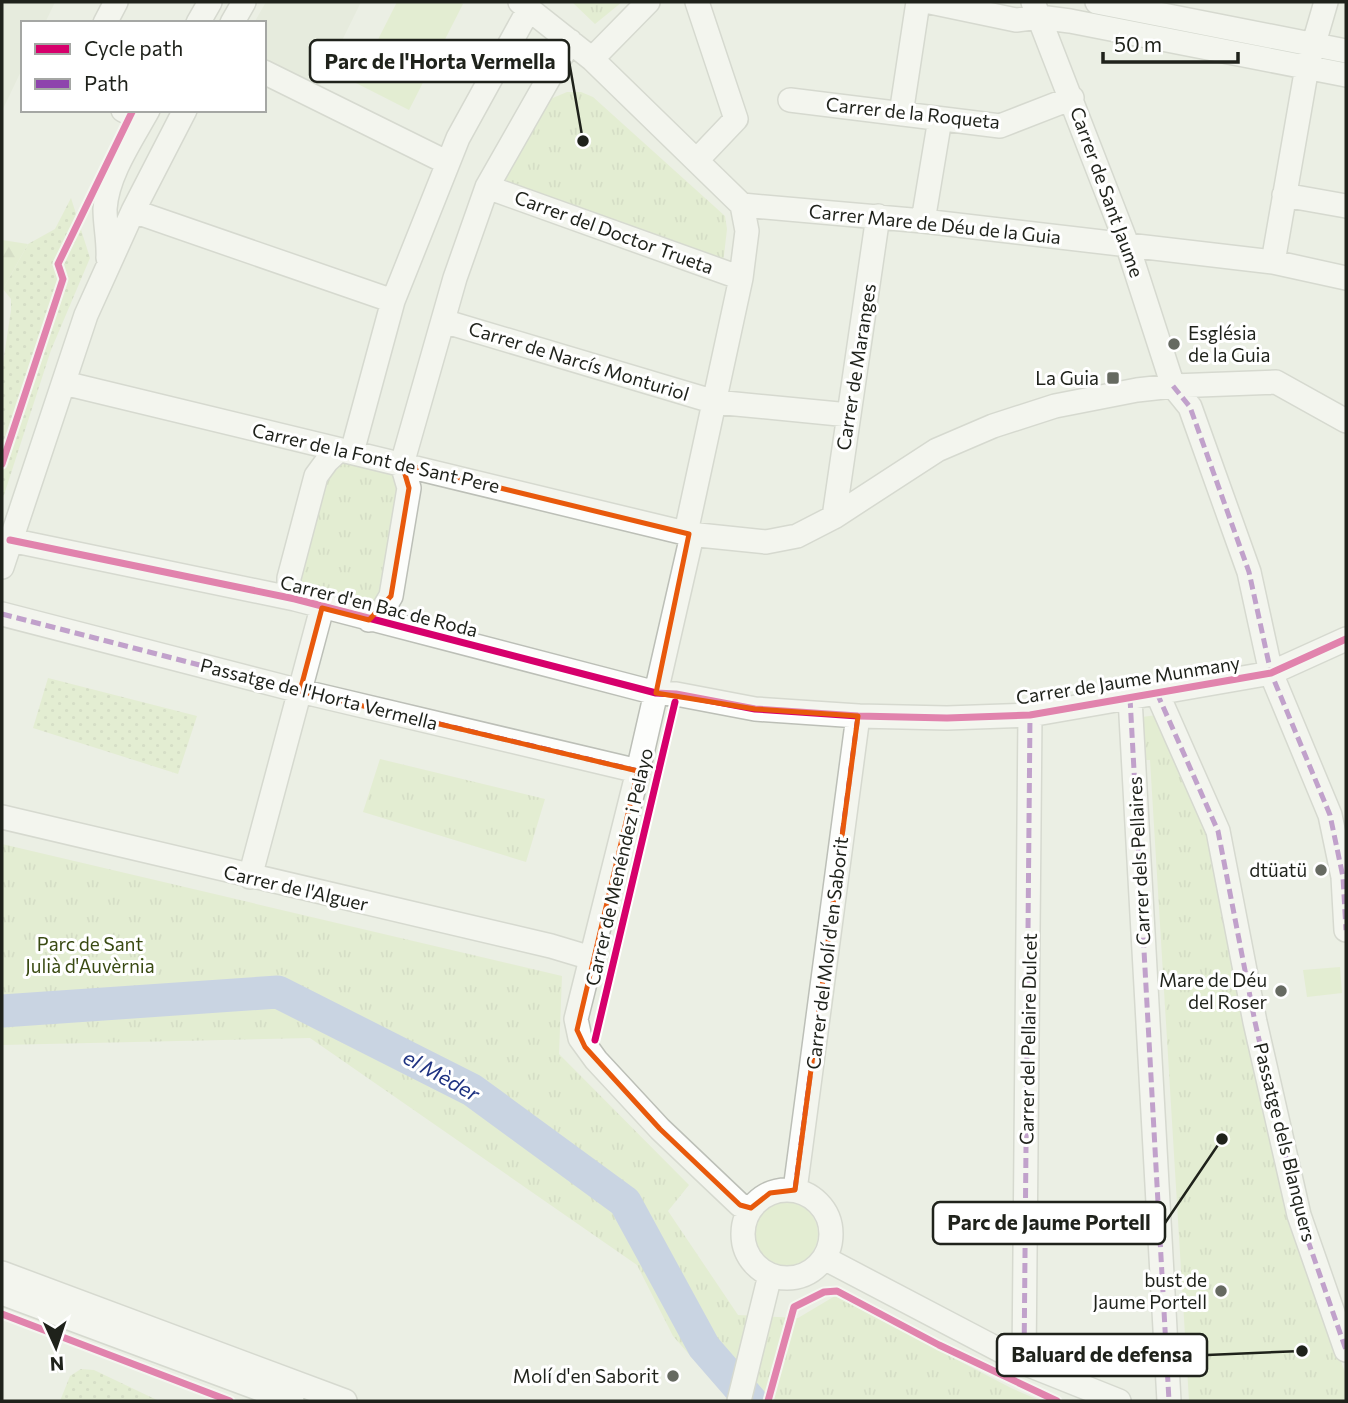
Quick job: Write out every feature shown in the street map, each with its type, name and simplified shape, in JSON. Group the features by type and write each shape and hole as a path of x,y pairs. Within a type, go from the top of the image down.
{"street":[{"path":"106,21 116,2"},
{"path":"199,21 211,2"},
{"path":"233,21 244,2"},
{"path":"592,59 648,2"},
{"path":"697,2 736,119 697,160"},
{"path":"901,114 919,2"},
{"path":"930,2 1016,20 1036,10 1070,21 1310,57 1346,51"},
{"path":"1097,2 1310,57 1346,75"},
{"path":"1273,262 1310,57 1326,2"},
{"path":"295,599 289,587 289,578 316,476 327,461 346,451 393,301 458,138 524,6 592,59 742,205"},
{"name":"Carrer de Sant Jaume","path":"1036,10 1073,98 1128,247 1173,386 1190,407 1249,572 1270,673 1330,815 1343,877 1346,930"},
{"path":"369,620 382,611 391,596 409,488 401,464 455,278 487,187 570,41"},
{"path":"266,73 448,163"},
{"name":"Carrer de la Roqueta","path":"790,100 1000,126 1073,98"},
{"path":"2,567 86,315 133,211 185,112"},
{"path":"108,263 109,241 105,210 108,191 138,114"},
{"path":"923,221 940,118"},
{"name":"Carrer del Doctor Trueta","path":"487,187 741,278"},
{"path":"1284,195 1346,206"},
{"name":"Carrer Mare de Déu de la Guia","path":"742,205 878,216 1273,262 1346,278"},
{"name":"Carrer de Menéndez i Pelayo","path":"742,205 747,231 741,278 688,523 690,544 638,771 576,1019 577,1030 585,1047 660,1129 740,1205 751,1208"},
{"path":"133,211 393,301"},
{"name":"Carrer de Maranges","path":"834,517 878,216"},
{"name":"Carrer de Narcís Monturiol","path":"443,321 715,402 849,415"},
{"name":"Carrer de la Font de Sant Pere","path":"64,383 689,534 766,542 797,536 834,517 937,450 993,426 1055,406 1173,386 1276,382 1346,421"},
{"name":"Carrer d'en Bac de Roda","path":"10,540 295,599 656,692"},
{"path":"250,877 322,608"},
{"name":"Passatge de l'Horta Vermella","path":"2,614 300,691 638,771"},
{"name":"Carrer de Jaume Munmany","path":"656,692 755,709 858,716 947,718 1030,715 1270,673 1346,639"},
{"name":"Passatge dels Blanquers","path":"1157,693 1218,831 1255,1022 1299,1215 1346,1350"},
{"name":"Carrer dels Pellaires","path":"1130,698 1169,1401"},
{"name":"Carrer del Pellaire Dulcet","path":"1024,1363 1030,715"},
{"name":"Carrer del Molí d'en Saborit","path":"795,1190 858,716"},
{"name":"Carrer de l'Alguer","path":"2,817 551,946 591,958"},
{"path":"795,1190 807,1194 826,1212 831,1224 831,1237 824,1258 816,1268 794,1278 770,1275 750,1258 744,1246 744,1220 759,1199 770,1193 795,1190"},
{"path":"824,1258 1024,1363 1119,1401"},
{"path":"2,1273 345,1401"},
{"path":"739,1401 770,1275"},
{"path":"2,1293 292,1401"}],"highlighted area":[{"path":"402,464 689,534 656,693 755,709 858,716 795,1190 770,1193 751,1208 740,1205 660,1129 585,1047 577,1030 638,771 300,691 322,608 369,620 391,596 409,488"}],"shaded area":[{"path":"2,2 55,2 46,21 21,21 21,71 2,111"},
{"path":"266,2 361,2 319,87 266,61 266,21 255,21"}],"green space":[{"path":"397,2 463,4 409,110 356,83"},
{"path":"572,2 622,2 595,24"},
{"path":"567,92 581,92 593,97 725,216 727,229 723,264 501,182 548,100"},
{"path":"71,198 90,258 51,350 2,501 2,370 11,310 11,299 3,289 28,244 55,229"},
{"path":"2,240 28,244 3,289 2,288"},
{"path":"341,461 394,475 400,480 383,592 377,604 366,609 297,588 325,475"},
{"path":"48,678 197,716 178,774 33,728"},
{"path":"1164,714 1208,833 1241,1008 1290,1225 1346,1375 1346,1401 1189,1401 1150,760 1137,760 1135,718"},
{"path":"380,759 545,799 526,862 363,812"},
{"name":"Parc de Sant Julià d'Auvèrnia","path":"2,844 562,976 559,1054 689,1185 668,1211 738,1315 798,1318 835,1296 1041,1401 730,1401 673,1336 637,1265 310,1038 2,1045"},
{"path":"1340,967 1342,993 1307,997 1303,970"},
{"path":"786,1202 798,1204 809,1211 816,1222 816,1246 809,1257 798,1264 786,1266 774,1264 763,1257 756,1246 754,1234 756,1222 763,1211 774,1204"},
{"path":"81,1369 94,1370 159,1401 60,1401 70,1376"}],"waterway":[{"name":"el Mèder","path":"2,1011 278,992 472,1090 625,1202 704,1347 751,1401"}],"marked path":[{"path":"1173,386 1190,407 1249,572 1271,673 1330,815 1343,877 1346,930"},
{"path":"2,614 300,691 638,771"},
{"path":"1157,693 1218,831 1255,1022 1299,1215 1346,1350"},
{"path":"1130,698 1169,1401"},
{"path":"1024,1363 1030,715"},
{"path":"795,1190 858,716"}],"cycle path":[{"path":"2,464 63,279 58,264 132,112"},
{"path":"10,540 295,599 656,693 676,694 755,709 858,716 947,718 1030,715 1271,673 1346,639"},
{"path":"595,1040 675,702"},
{"path":"768,1401 794,1307 824,1292 837,1291 939,1345 1057,1401"},
{"path":"2,1314 230,1401"}],"place":[{"name":"Parc de l'Horta Vermella","path":"583,141"},
{"name":"Església de la Guia","path":"1174,344"},
{"name":"La Guia","path":"1113,378"},
{"name":"dtüatü","path":"1321,870"},
{"name":"Mare de Déu del Roser","path":"1281,991"},
{"name":"Parc de Jaume Portell","path":"1222,1139"},
{"name":"bust de Jaume Portell","path":"1221,1291"},
{"name":"Baluard de defensa","path":"1302,1351"},
{"name":"Molí d'en Saborit","path":"673,1376"}]}
